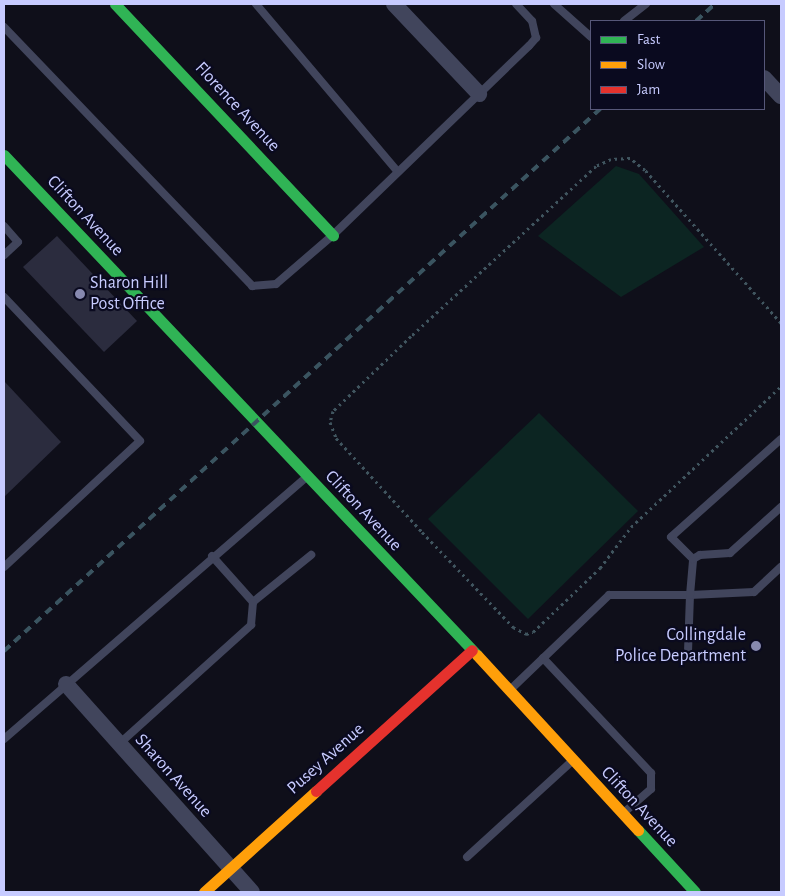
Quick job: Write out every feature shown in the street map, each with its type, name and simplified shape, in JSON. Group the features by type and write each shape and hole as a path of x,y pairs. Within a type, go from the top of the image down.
{"street":[{"name":"Florence Avenue","path":"114,4 333,235"},
{"path":"394,4 480,94"},
{"path":"765,79 781,96"},
{"name":"Clifton Avenue","path":"4,155 510,690 622,815 695,892"},
{"name":"Pusey Avenue","path":"204,892 472,650"},
{"name":"Sharon Avenue","path":"66,684 118,745 252,892"}],"lane":[{"path":"256,4 397,171"},
{"path":"4,27 252,286 276,284 333,235 536,38 532,21 516,4"},
{"path":"554,4 590,35"},
{"path":"625,20 646,4"},
{"path":"4,226 18,242 4,255"},
{"path":"4,297 140,441 4,567"},
{"path":"688,652 693,559 672,537 781,439"},
{"path":"4,738 212,556 307,476"},
{"path":"693,559 700,555 730,553 781,507"},
{"path":"252,602 311,554"},
{"path":"118,745 251,625 252,602 212,556"},
{"path":"510,690 609,595 690,596 754,592 781,567"},
{"path":"543,658 651,773 651,789 622,815"},
{"path":"467,857 572,760"}],"path":[{"path":"781,323 645,170 630,158 611,159 596,166 411,336 338,405 330,422 336,438 416,525 513,627 526,634 533,632 600,568 631,527 781,386"}],"green space":[{"path":"616,166 639,174 704,247 621,297 538,236"},
{"path":"539,413 638,511 528,619 428,519"}],"building":[{"name":"Sharon Hill Post Office","path":"57,236 137,321 104,352 23,267"},
{"path":"4,381 61,442 4,497"}],"railway":[{"path":"697,20 715,4"},
{"path":"4,651 599,110"}],"traffic: fast":[{"path":"115,4 333,235"},
{"path":"4,155 477,655"},
{"path":"638,830 695,892"}],"traffic: slow":[{"path":"477,655 638,830"},
{"path":"204,892 316,791"}],"traffic: jam":[{"path":"316,791 472,650"}],"place":[{"name":"Sharon Hill Post Office","path":"80,294"},
{"name":"Collingdale Police Department","path":"756,646"}]}
